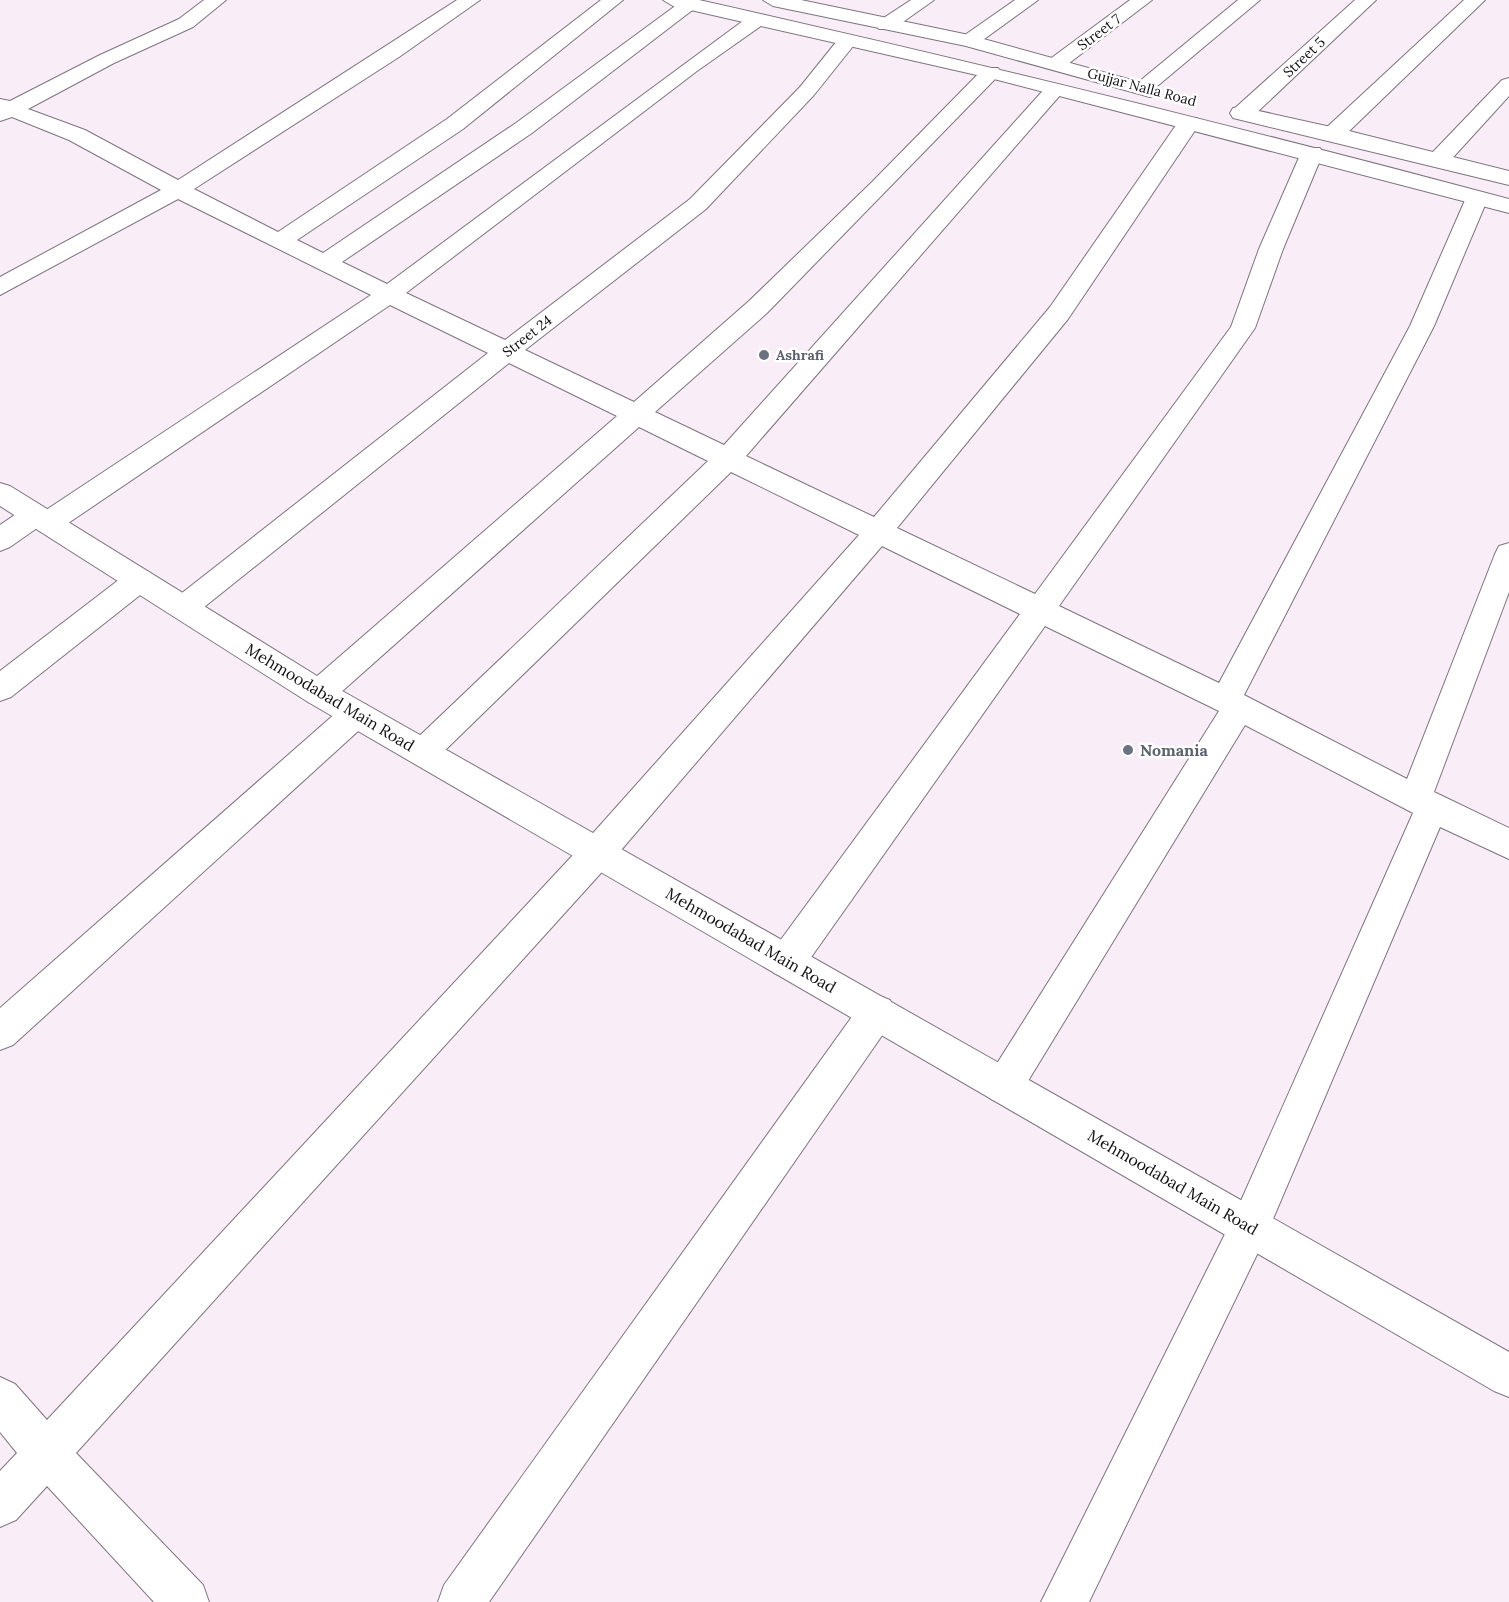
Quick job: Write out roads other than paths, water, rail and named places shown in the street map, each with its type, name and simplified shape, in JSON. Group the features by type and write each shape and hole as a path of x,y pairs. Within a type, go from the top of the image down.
{"street":[{"path":"4,110 186,23 216,0"},
{"path":"0,287 178,190 392,53 470,0"},
{"path":"280,241 455,124 613,0"},
{"name":"Gujjar Nalla Road","path":"773,0 810,3 886,25 969,41 1056,76 1165,94"},
{"path":"886,25 924,0"},
{"path":"969,41 1028,0"},
{"name":"Street 7","path":"423,752 728,458 1056,76 1142,0"},
{"path":"1142,89 1250,0"},
{"name":"Street 5","path":"1243,113 1366,0"},
{"path":"1334,133 1475,0"},
{"path":"324,263 524,128 681,2 991,72 1056,76 1189,123 1312,153 1509,207"},
{"path":"0,540 42,519 389,294 690,67 758,19"},
{"name":"Street 24","path":"183,608 507,351 698,204 807,91 848,40"},
{"path":"319,693 758,307 880,188 991,72"},
{"path":"1439,159 1509,84"},
{"path":"1220,108 1334,133 1509,178"},
{"path":"4,110 77,135 178,190 324,263 1233,704 1424,803 1509,844"},
{"path":"0,1504 598,852 879,531 1059,312 1189,123"},
{"path":"787,961 1243,328 1271,249 1312,153"},
{"path":"1005,1086 1233,704 1422,326 1478,198"},
{"name":"Mehmoodabad Main Road","path":"0,493 319,693 1250,1226 1508,1371"},
{"path":"1064,1602 1250,1226 1424,803 1509,554"},
{"path":"0,688 140,580"},
{"path":"0,1032 356,714"},
{"path":"461,1602 877,1012"},
{"path":"0,1399 46,1453 186,1602"}],"place":[{"name":"Ashrafi","path":"764,355"},
{"name":"Nomania","path":"1128,750"}]}
